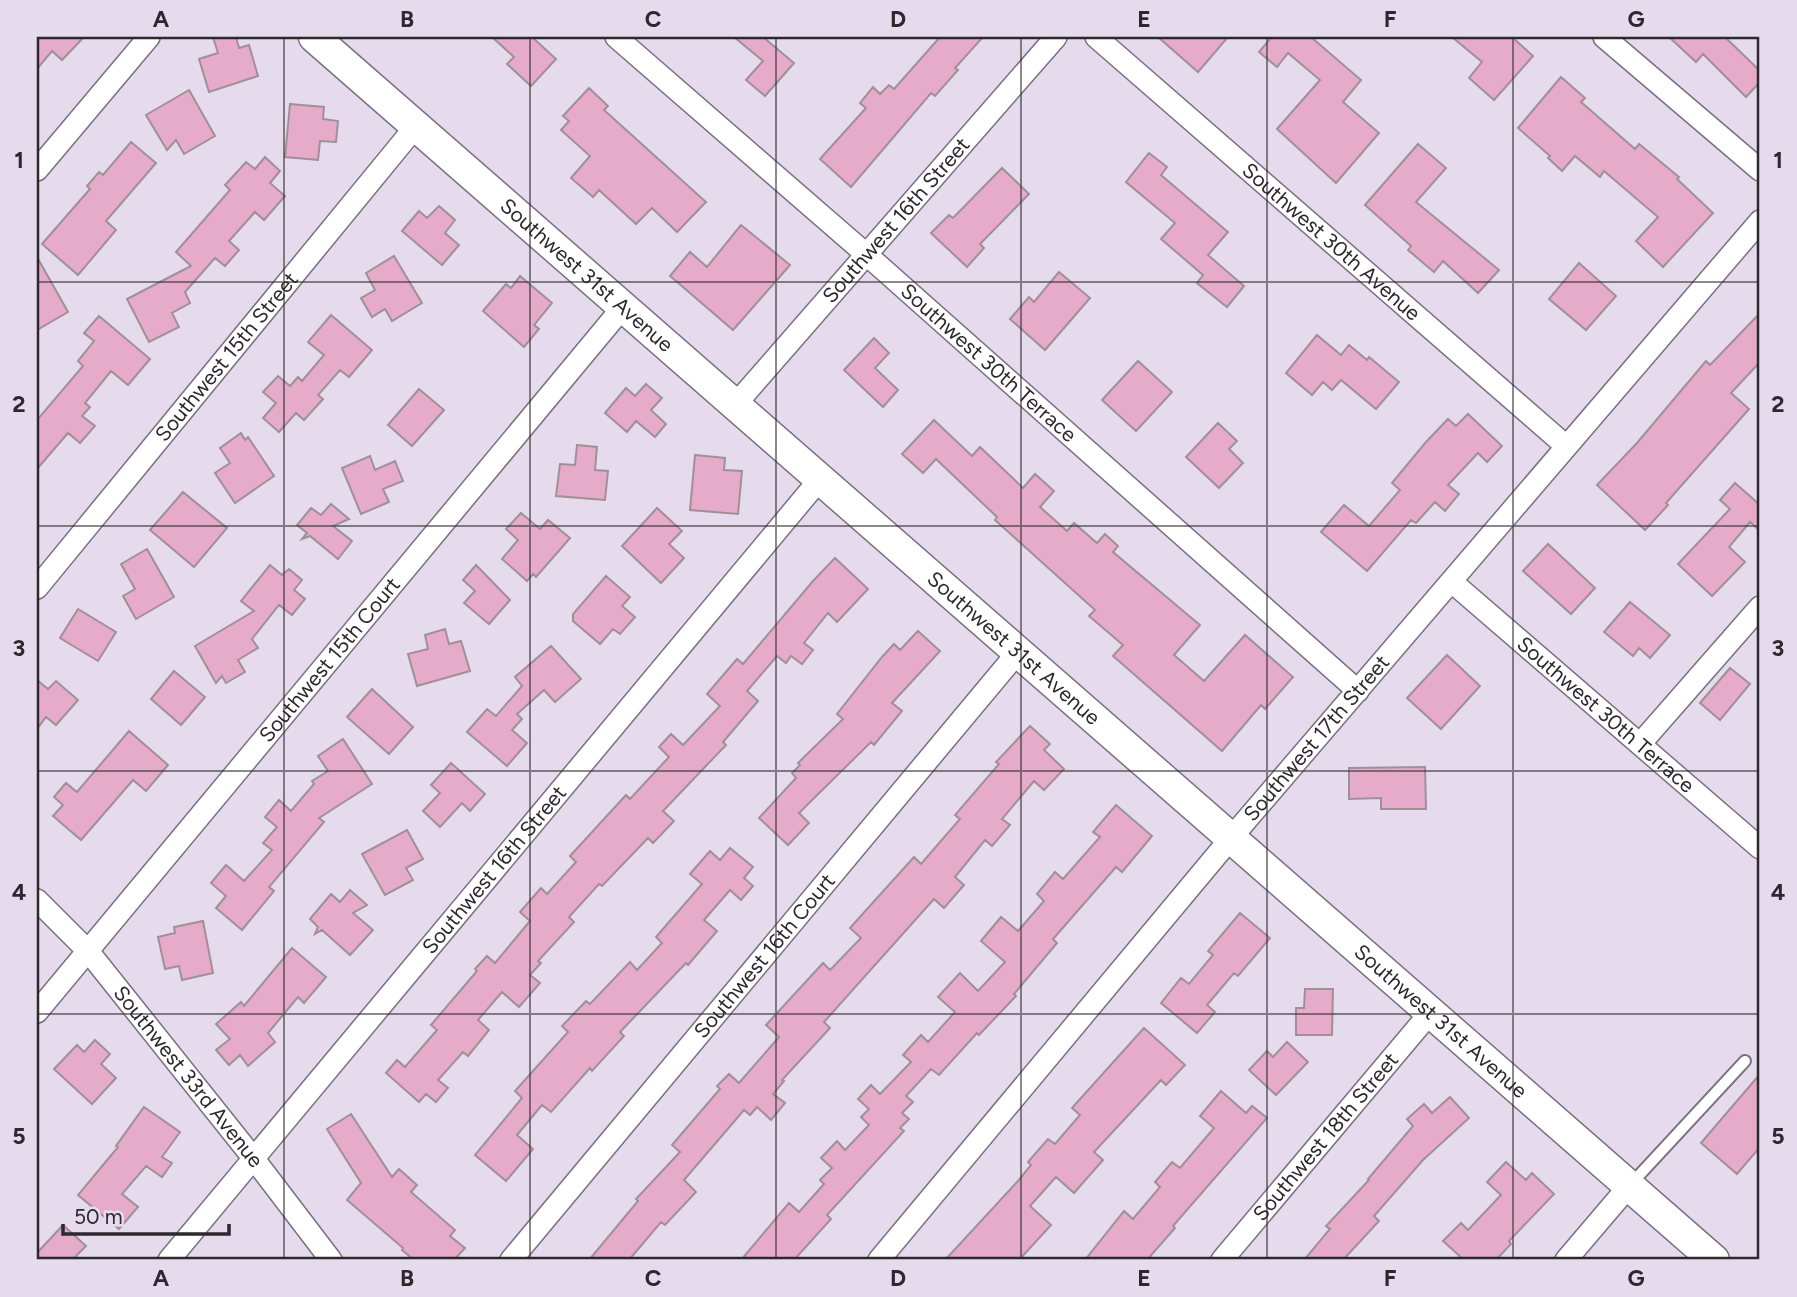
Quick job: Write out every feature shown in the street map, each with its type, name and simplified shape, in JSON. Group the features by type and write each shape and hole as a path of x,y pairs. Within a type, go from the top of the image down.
{"street":[{"path":"37,170 149,37"},
{"name":"Southwest 31st Avenue","path":"314,37 1714,1260"},
{"name":"Southwest 30th Terrace","path":"616,37 1358,691"},
{"name":"Southwest 16th Street","path":"735,405 1056,37"},
{"name":"Southwest 30th Avenue","path":"1096,37 1566,446"},
{"path":"1604,37 1760,170"},
{"name":"Southwest 15th Street","path":"37,588 416,126"},
{"name":"Southwest 17th Street","path":"879,1260 1231,838 1760,220"},
{"name":"Southwest 15th Court","path":"37,1012 623,307"},
{"name":"Southwest 16th Street","path":"169,1260 820,479"},
{"name":"Southwest 30th Terrace","path":"1452,582 1760,848"},
{"path":"1640,744 1760,607"},
{"name":"Southwest 16th Court","path":"511,1260 1018,652"},
{"name":"Southwest 33rd Avenue","path":"37,900 88,951 331,1260"},
{"name":"Southwest 18th Street","path":"1222,1260 1430,1013"},
{"path":"1566,1260 1629,1186"}],"lane":[{"path":"1629,1186 1745,1060"}],"building":[{"path":"37,37 84,37 62,60 52,51 37,69"},
{"path":"213,37 236,37 239,48 249,45 258,76 209,92 199,59 218,53"},
{"path":"492,37 532,37 556,59 531,86 507,64 514,57"},
{"path":"734,37 763,37 794,63 765,96 746,80 763,61"},
{"path":"940,37 983,37 955,68 958,70 935,96 931,93 851,187 820,159 866,108 860,103 873,87 880,94 889,85 894,89"},
{"path":"1158,37 1228,37 1198,72"},
{"path":"1270,37 1311,37 1361,80 1343,102 1379,133 1336,183 1277,129 1320,80 1288,53 1277,67 1259,52"},
{"path":"1452,37 1512,37 1533,56 1494,100 1469,78 1482,62"},
{"path":"1669,37 1725,37 1760,71 1760,82 1746,97 1703,54 1696,62"},
{"path":"1561,77 1585,98 1581,102 1635,149 1639,144 1679,177 1677,179 1713,213 1663,267 1636,241 1658,217 1604,171 1600,177 1575,156 1562,171 1548,158 1550,156 1518,128"},
{"path":"589,88 608,106 604,110 706,202 677,232 652,208 636,224 599,190 593,197 571,178 590,156 561,130 569,121 563,116"},
{"path":"189,90 215,136 184,154 176,140 167,150 146,115"},
{"path":"290,104 324,107 323,119 338,121 336,142 320,141 318,160 285,157"},
{"path":"131,142 156,163 106,221 116,230 78,275 42,244 90,189 87,186 99,172 103,175"},
{"path":"1418,144 1446,168 1416,202 1499,270 1478,293 1443,261 1434,272 1408,250 1411,246 1365,205"},
{"path":"1149,153 1167,167 1161,175 1228,232 1208,255 1244,286 1227,307 1197,283 1203,275 1161,239 1175,223 1126,182"},
{"path":"265,157 280,171 270,183 285,196 264,220 255,212 229,241 239,250 225,266 215,258 185,292 190,303 172,313 179,327 149,342 127,299 191,266 176,252 230,190 225,185 246,162 255,169"},
{"path":"1002,168 1029,194 980,244 984,248 967,267 931,233 949,215 953,218"},
{"path":"439,206 455,220 445,233 459,245 442,265 402,231 419,211 427,218"},
{"path":"741,225 790,265 733,330 670,276 690,252 707,267"},
{"path":"394,256 422,303 392,321 385,309 372,317 361,298 375,290 366,273"},
{"path":"37,257 68,312 37,330"},
{"path":"1579,263 1616,296 1586,330 1549,299"},
{"path":"1059,272 1090,298 1045,350 1010,319 1029,297 1034,302"},
{"path":"520,276 552,303 534,325 539,329 524,347 483,311 506,284 511,288"},
{"path":"1760,313 1760,362 1731,393 1749,409 1645,530 1597,485 1637,443 1706,361 1710,365"},
{"path":"331,315 372,350 349,377 340,370 318,395 323,399 304,420 296,413 279,432 263,418 276,403 263,392 278,376 290,386 298,377 302,381 324,355 308,342"},
{"path":"99,316 150,359 128,385 111,371 85,403 90,407 82,416 95,426 80,443 68,433 37,469 37,420 83,366 78,361 94,341 84,333"},
{"path":"1317,335 1341,355 1349,345 1367,360 1369,357 1399,382 1376,409 1341,380 1332,390 1323,382 1312,395 1286,373"},
{"path":"874,338 889,353 875,368 898,390 883,407 844,370"},
{"path":"1138,361 1172,392 1136,431 1102,400"},
{"path":"646,384 662,398 651,410 666,424 655,437 636,421 627,432 605,413 626,388 635,396"},
{"path":"419,389 444,410 412,446 388,425"},
{"path":"1468,414 1502,446 1487,462 1478,453 1448,485 1459,494 1445,511 1435,502 1416,523 1411,520 1367,571 1321,532 1344,505 1369,526 1400,490 1392,483 1426,442 1448,419 1456,426"},
{"path":"934,420 972,456 980,447 1023,488 1035,474 1054,491 1040,507 1067,531 1074,523 1097,543 1105,534 1118,546 1113,552 1200,625 1174,655 1204,681 1245,635 1293,677 1265,709 1261,705 1222,751 1113,656 1123,645 1089,616 1095,610 995,520 997,517 936,459 923,473 902,454"},
{"path":"1218,423 1237,441 1229,449 1243,463 1219,488 1186,457"},
{"path":"241,433 245,440 248,437 274,476 235,503 215,473 230,463 220,448"},
{"path":"577,445 597,447 595,470 608,471 605,500 556,496 560,464 575,465"},
{"path":"695,455 725,458 724,470 742,471 738,514 690,510"},
{"path":"370,456 375,470 395,461 403,481 383,489 389,502 361,514 342,468"},
{"path":"1735,483 1760,505 1760,531 1750,522 1729,547 1745,562 1712,596 1678,564 1730,509 1720,500"},
{"path":"183,492 227,528 194,567 150,530"},
{"path":"331,504 349,519 333,526 352,541 338,559 310,536 302,539 307,533 297,525 311,508 321,515"},
{"path":"657,508 682,531 669,544 684,558 661,583 622,546"},
{"path":"521,513 540,529 548,520 570,538 536,577 533,574 527,581 502,559 518,540 506,529"},
{"path":"1548,544 1595,588 1571,614 1523,571"},
{"path":"147,549 174,597 136,619 123,596 135,589 121,564"},
{"path":"835,558 868,589 837,622 828,613 804,643 813,650 802,664 791,656 786,663 777,656 747,691 758,701 723,742 726,745 663,811 674,821 653,843 648,838 602,886 599,884 569,917 574,922 538,961 541,963 530,975 540,983 519,1007 502,992 478,1020 489,1030 468,1056 463,1052 438,1080 448,1088 436,1102 426,1094 419,1102 386,1073 397,1060 405,1067 437,1030 431,1025 477,971 475,969 487,956 495,963 530,921 520,912 541,888 547,894 576,862 570,856 626,795 630,799 669,757 659,747 671,734 683,745 720,706 707,694 737,659 743,664"},
{"path":"270,565 282,575 289,569 302,580 294,590 305,599 292,615 279,605 252,639 258,648 238,660 245,672 226,683 222,676 216,683 195,646 254,611 241,601"},
{"path":"476,565 510,600 489,624 464,603 475,591 463,580"},
{"path":"606,576 630,597 622,606 635,617 620,634 613,629 600,644 573,621 573,614"},
{"path":"1630,602 1670,635 1650,658 1639,648 1633,656 1604,632"},
{"path":"78,609 116,632 98,661 60,638"},
{"path":"445,629 449,644 461,641 470,671 417,686 408,654 428,649 425,635"},
{"path":"918,631 940,651 892,703 902,711 874,745 871,742 799,813 809,823 788,845 759,818 796,778 792,773 800,765 798,763 843,719 837,714 882,657 894,644 900,650"},
{"path":"551,646 581,679 555,702 544,690 517,714 522,719 512,730 527,743 507,766 467,732 487,709 496,716 522,686 515,677"},
{"path":"1447,655 1480,686 1441,729 1407,698"},
{"path":"1730,668 1750,684 1720,720 1700,703"},
{"path":"174,671 205,697 181,725 151,699"},
{"path":"37,680 48,689 56,681 78,700 56,725 46,717 37,729"},
{"path":"372,689 413,727 389,754 347,717"},
{"path":"1030,726 1050,744 1044,750 1064,769 1044,790 1034,781 1002,819 1010,825 992,846 985,840 955,877 964,885 944,908 934,899 824,1022 830,1028 782,1080 784,1081 773,1094 785,1103 771,1120 757,1107 750,1115 744,1110 684,1180 696,1192 665,1225 661,1222 629,1260 589,1260 638,1201 636,1199 680,1152 672,1145 720,1089 717,1086 729,1074 739,1083 779,1037 766,1025 823,963 830,970 861,938 850,928 914,857 921,864 960,819 955,815 999,764 996,762"},
{"path":"129,731 168,765 146,791 133,780 81,840 53,816 63,805 54,797 66,783 77,792"},
{"path":"343,739 372,784 319,818 324,822 269,887 274,891 242,930 216,908 226,896 211,883 226,865 244,881 272,850 263,843 277,827 265,817 279,800 291,811 314,784 312,781 328,771 318,756"},
{"path":"451,763 485,794 470,811 462,803 440,827 423,811 440,793 431,785"},
{"path":"1425,767 1426,809 1381,809 1381,798 1349,799 1349,768"},
{"path":"1116,805 1152,836 1122,872 1116,867 1053,939 1057,943 1014,994 1016,996 979,1035 977,1033 939,1075 931,1069 906,1096 913,1102 902,1113 909,1119 900,1128 904,1131 827,1215 831,1219 794,1260 741,1260 789,1203 799,1212 824,1184 820,1180 832,1168 821,1158 837,1141 845,1150 869,1125 861,1117 869,1109 858,1099 871,1085 880,1094 911,1062 903,1055 921,1035 928,1042 955,1012 938,997 960,973 978,991 1005,962 981,941 1001,917 1018,931 1044,901 1037,894 1055,872 1063,879 1100,837 1093,832"},
{"path":"407,830 423,859 406,868 413,880 385,895 362,854"},
{"path":"730,848 753,867 744,878 753,886 741,900 730,890 704,920 717,931 688,965 686,963 620,1032 624,1036 592,1071 590,1068 551,1112 542,1105 517,1135 533,1149 506,1181 475,1155 522,1098 515,1091 568,1032 562,1026 586,1001 590,1004 630,962 637,970 662,943 656,937 702,884 690,874 710,851 720,860"},
{"path":"350,890 367,905 353,913 373,930 350,955 322,930 315,934 318,927 310,919 331,894 340,902"},
{"path":"1240,913 1270,938 1238,976 1234,973 1207,1005 1215,1012 1197,1033 1161,1003 1181,978 1189,984 1213,955 1208,951"},
{"path":"203,921 213,973 182,980 179,966 165,969 158,937 175,933 174,927"},
{"path":"292,948 326,977 304,1003 298,997 268,1033 275,1042 248,1066 240,1055 229,1065 216,1050 230,1039 216,1024 241,1002 244,1006"},
{"path":"1305,989 1333,989 1332,1035 1296,1035 1296,1008 1304,1008"},
{"path":"1144,1028 1185,1065 1166,1085 1161,1080 1094,1152 1103,1160 1074,1193 1056,1177 1030,1206 1051,1225 1019,1260 945,1260 1018,1181 1031,1165 1028,1162 1048,1139 1055,1144 1080,1115 1072,1108"},
{"path":"95,1040 110,1054 101,1064 116,1078 92,1104 54,1069 77,1045 84,1052"},
{"path":"1287,1042 1308,1062 1276,1095 1249,1070 1267,1051 1273,1057"},
{"path":"1760,1074 1760,1147 1737,1174 1701,1143"},
{"path":"1221,1091 1246,1113 1252,1106 1267,1118 1147,1260 1085,1260 1124,1211 1133,1219 1160,1187 1155,1182 1172,1162 1180,1168 1214,1128 1200,1116"},
{"path":"1450,1097 1469,1118 1423,1160 1374,1216 1379,1221 1343,1260 1304,1260 1330,1229 1326,1226 1369,1180 1413,1126 1407,1119 1424,1104 1432,1113"},
{"path":"144,1107 180,1132 162,1157 172,1163 162,1177 146,1166 122,1194 138,1207 119,1229 78,1195 118,1147 116,1146"},
{"path":"351,1114 392,1177 399,1169 417,1185 411,1192 455,1230 450,1236 465,1248 454,1260 414,1260 347,1200 361,1183 327,1129"},
{"path":"1506,1162 1526,1180 1532,1173 1554,1194 1509,1241 1511,1244 1496,1260 1464,1260 1443,1241 1461,1223 1468,1230 1501,1195 1487,1182"},
{"path":"63,1225 86,1246 72,1260 37,1260 37,1253"}]}
